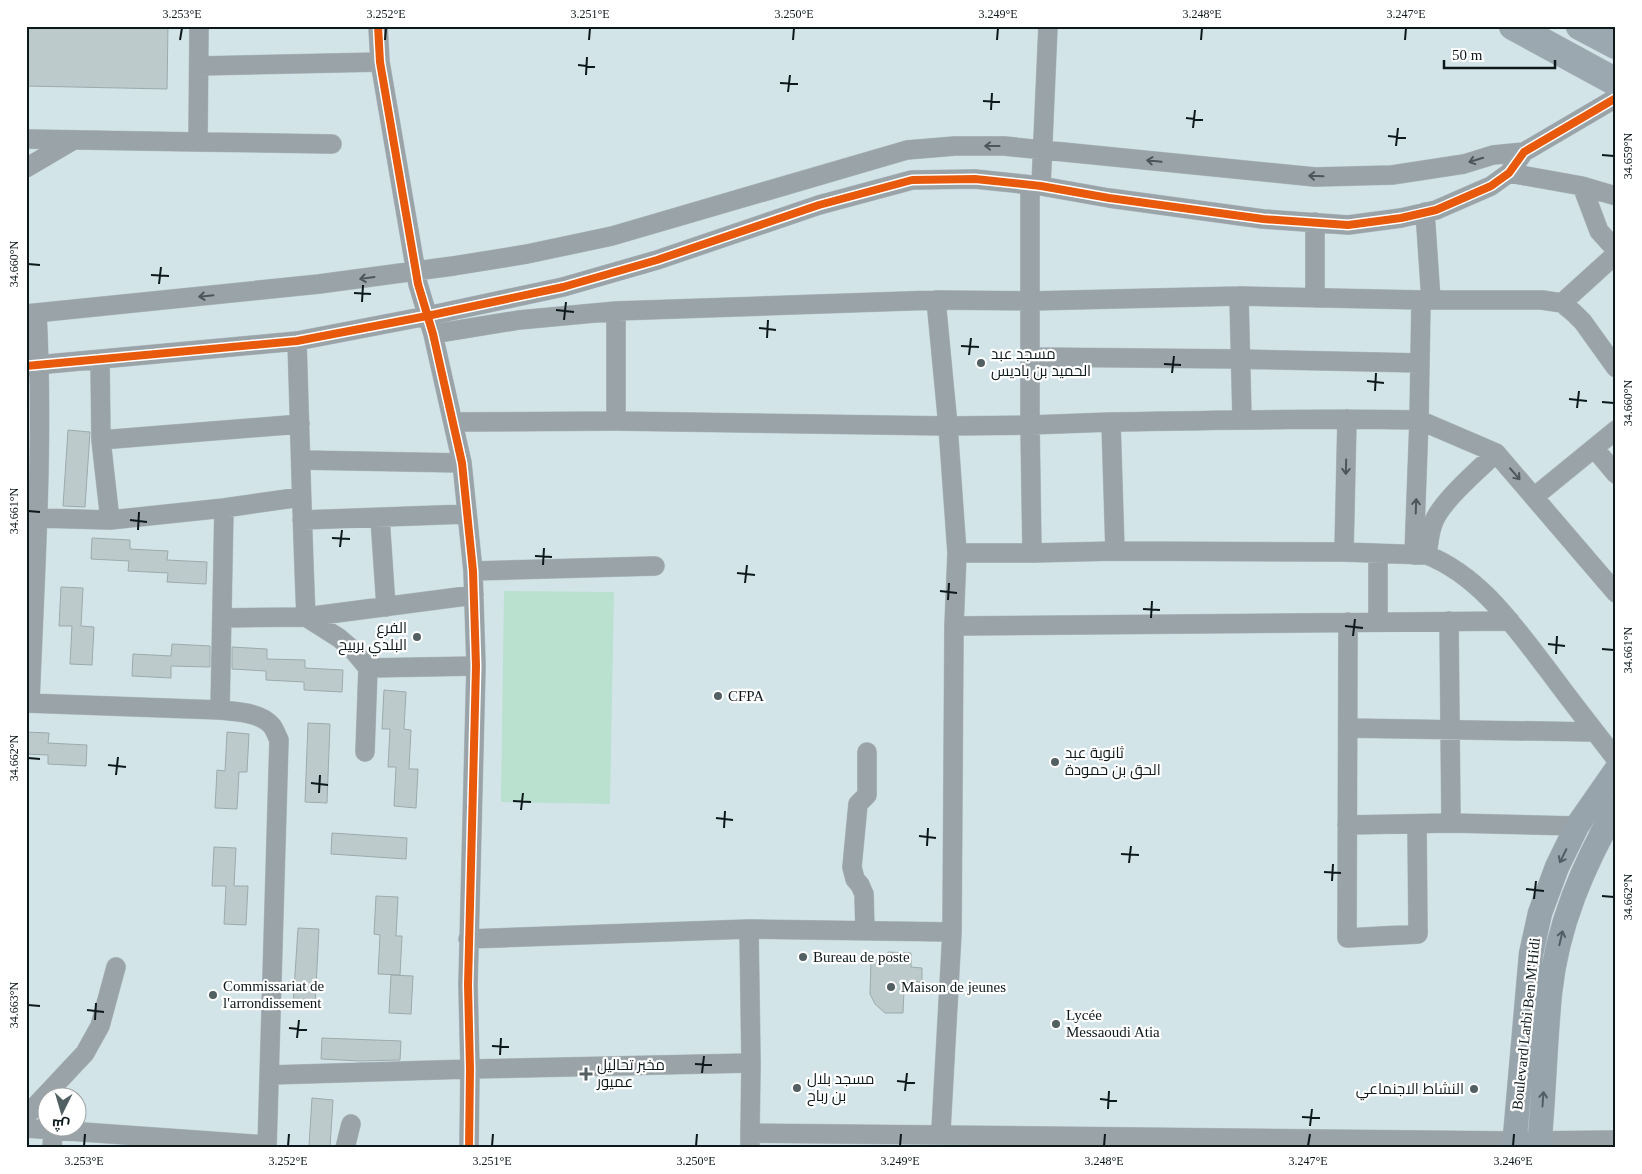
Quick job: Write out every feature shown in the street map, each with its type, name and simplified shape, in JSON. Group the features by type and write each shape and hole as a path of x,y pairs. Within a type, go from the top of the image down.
{"highway":[{"path":"1513,26 1616,82"},
{"path":"1586,29 1616,45"}],"main road":[{"name":"Boulevard Larbi Ben M'Hidi","path":"1514,1144 1531,954 1540,912 1557,867 1577,826 1616,770"},
{"path":"1540,1144 1550,991 1561,936 1574,891 1595,845 1616,808"}],"street":[{"path":"198,142 199,26"},
{"path":"378,26 380,62 417,278 433,334 462,464 473,571 476,666 468,939 469,1148"},
{"path":"1032,553 1031,301 1035,185 1043,150 1048,26"},
{"path":"199,66 380,62"},
{"path":"33,365 297,341 425,310 572,284 657,260 819,206 912,180 975,179 1035,185 1109,198 1234,215 1348,225 1401,218 1436,210 1491,186 1509,173 1524,152 1616,98"},
{"path":"26,139 332,144"},
{"path":"26,168 72,141"},
{"path":"26,1128 52,1139 267,1147 279,740 273,727 262,718 242,712 28,703 38,518 32,314 319,284 417,278 612,236 907,150 955,146 1004,146 1315,177 1392,175 1464,164 1493,155 1524,152"},
{"path":"1509,173 1582,186 1616,196"},
{"path":"1562,303 1616,252 1599,231 1582,186"},
{"path":"1420,555 1419,420 1420,363 1426,300 1425,212"},
{"path":"1314,298 1315,222"},
{"path":"1238,296 1242,419"},
{"path":"433,334 519,320 616,311 936,300 1031,301 1238,296 1426,300 1526,299 1562,303 1583,322 1616,368"},
{"path":"936,300 948,426 957,553 954,626 952,932 941,1141"},
{"path":"616,311 616,421"},
{"path":"297,341 306,617"},
{"path":"1031,357 1420,363"},
{"path":"100,360 101,440 110,520"},
{"path":"453,422 616,421 948,426 1242,419 1419,420 1496,453 1616,592"},
{"path":"1344,552 1347,419"},
{"path":"1111,422 1115,551"},
{"path":"101,440 300,424"},
{"path":"1534,497 1616,430"},
{"path":"1594,448 1616,474"},
{"path":"1420,555 1434,519 1446,502 1496,453"},
{"path":"301,460 462,464"},
{"path":"38,518 110,520 224,508 301,496"},
{"path":"220,710 224,508"},
{"path":"302,520 467,514"},
{"path":"380,518 386,607"},
{"path":"957,553 1115,551 1344,552 1420,555 1441,561 1475,585 1510,621 1616,759"},
{"path":"1378,554 1378,622"},
{"path":"473,571 655,566"},
{"path":"222,618 306,617 474,595"},
{"path":"306,617 340,638 368,668 364,752"},
{"path":"1449,621 1451,823"},
{"path":"954,626 1510,621"},
{"path":"1348,622 1347,938 1418,934 1417,824"},
{"path":"368,668 476,666"},
{"path":"1348,728 1595,732"},
{"path":"865,931 864,894 855,879 852,867 858,804 867,795 866,752"},
{"path":"1347,825 1451,823 1577,826"},
{"path":"468,939 749,929 952,932"},
{"path":"749,929 750,1141 1540,1144 1616,1140"},
{"path":"26,1116 85,1053 100,1026 116,967"},
{"path":"270,1075 751,1063"},
{"path":"345,1148 351,1124"}],"green space":[{"path":"504,591 614,592 610,804 501,802"}],"building":[{"path":"26,26 168,26 167,89 26,86"},
{"path":"68,430 90,432 85,507 63,506"},
{"path":"92,538 130,540 130,549 168,551 167,560 207,562 206,584 167,582 168,573 128,571 129,561 91,559"},
{"path":"61,587 83,588 81,626 94,627 92,665 70,664 72,626 59,626"},
{"path":"172,644 210,646 210,667 171,666 171,678 132,676 133,654 171,656"},
{"path":"232,647 267,649 267,659 305,660 305,668 343,670 342,692 304,690 304,682 266,680 266,671 232,669"},
{"path":"384,690 406,692 404,729 411,730 409,769 418,769 416,808 394,806 396,767 388,767 390,729 382,729"},
{"path":"308,723 330,724 327,803 305,802"},
{"path":"26,732 49,733 48,743 87,745 86,766 48,764 48,755 26,754"},
{"path":"227,732 249,734 247,772 239,772 237,809 215,808 217,770 225,771"},
{"path":"332,833 407,838 406,859 331,854"},
{"path":"214,847 236,848 234,886 248,886 246,925 224,924 226,886 212,886"},
{"path":"376,896 398,897 396,936 402,936 400,975 378,974 380,935 374,934"},
{"path":"298,928 319,929 315,1006 293,1005"},
{"name":"Maison de jeunes","path":"888,952 911,953 911,967 922,968 922,982 911,982 910,991 904,991 903,1013 885,1013 875,1004 870,994 871,960 888,960"},
{"path":"391,975 413,976 411,1014 389,1013"},
{"path":"322,1038 401,1041 400,1060 360,1061 321,1059"},
{"path":"312,1098 333,1100 330,1147 309,1146"}],"cycle path":[{"path":"378,26 380,62 418,284 433,334 462,463 473,571 476,666 468,985 469,1148"},
{"path":"26,366 297,341 427,316 563,287 657,260 819,205 912,180 975,179 1041,186 1109,198 1263,219 1348,225 1401,218 1436,210 1491,186 1509,173 1524,152 1616,98"}],"place":[{"name":"مسجد عبد الحميد بن باديس","path":"981,363"},
{"name":"الفرع البلدي بربيح","path":"417,637"},
{"name":"CFPA","path":"718,696"},
{"name":"ثانوية عبد الحق بن حمودة","path":"1055,762"},
{"name":"Bureau de poste","path":"803,957"},
{"name":"Maison de jeunes","path":"891,987"},
{"name":"Commissariat de l'arrondissement","path":"213,995"},
{"name":"Lycée Messaoudi Atia","path":"1056,1024"},
{"name":"مخبر تحاليل عميور","path":"586,1074"},
{"name":"مسجد بلال بن رباح","path":"797,1088"},
{"name":"النشاط الاجنماعي","path":"1474,1089"}]}
